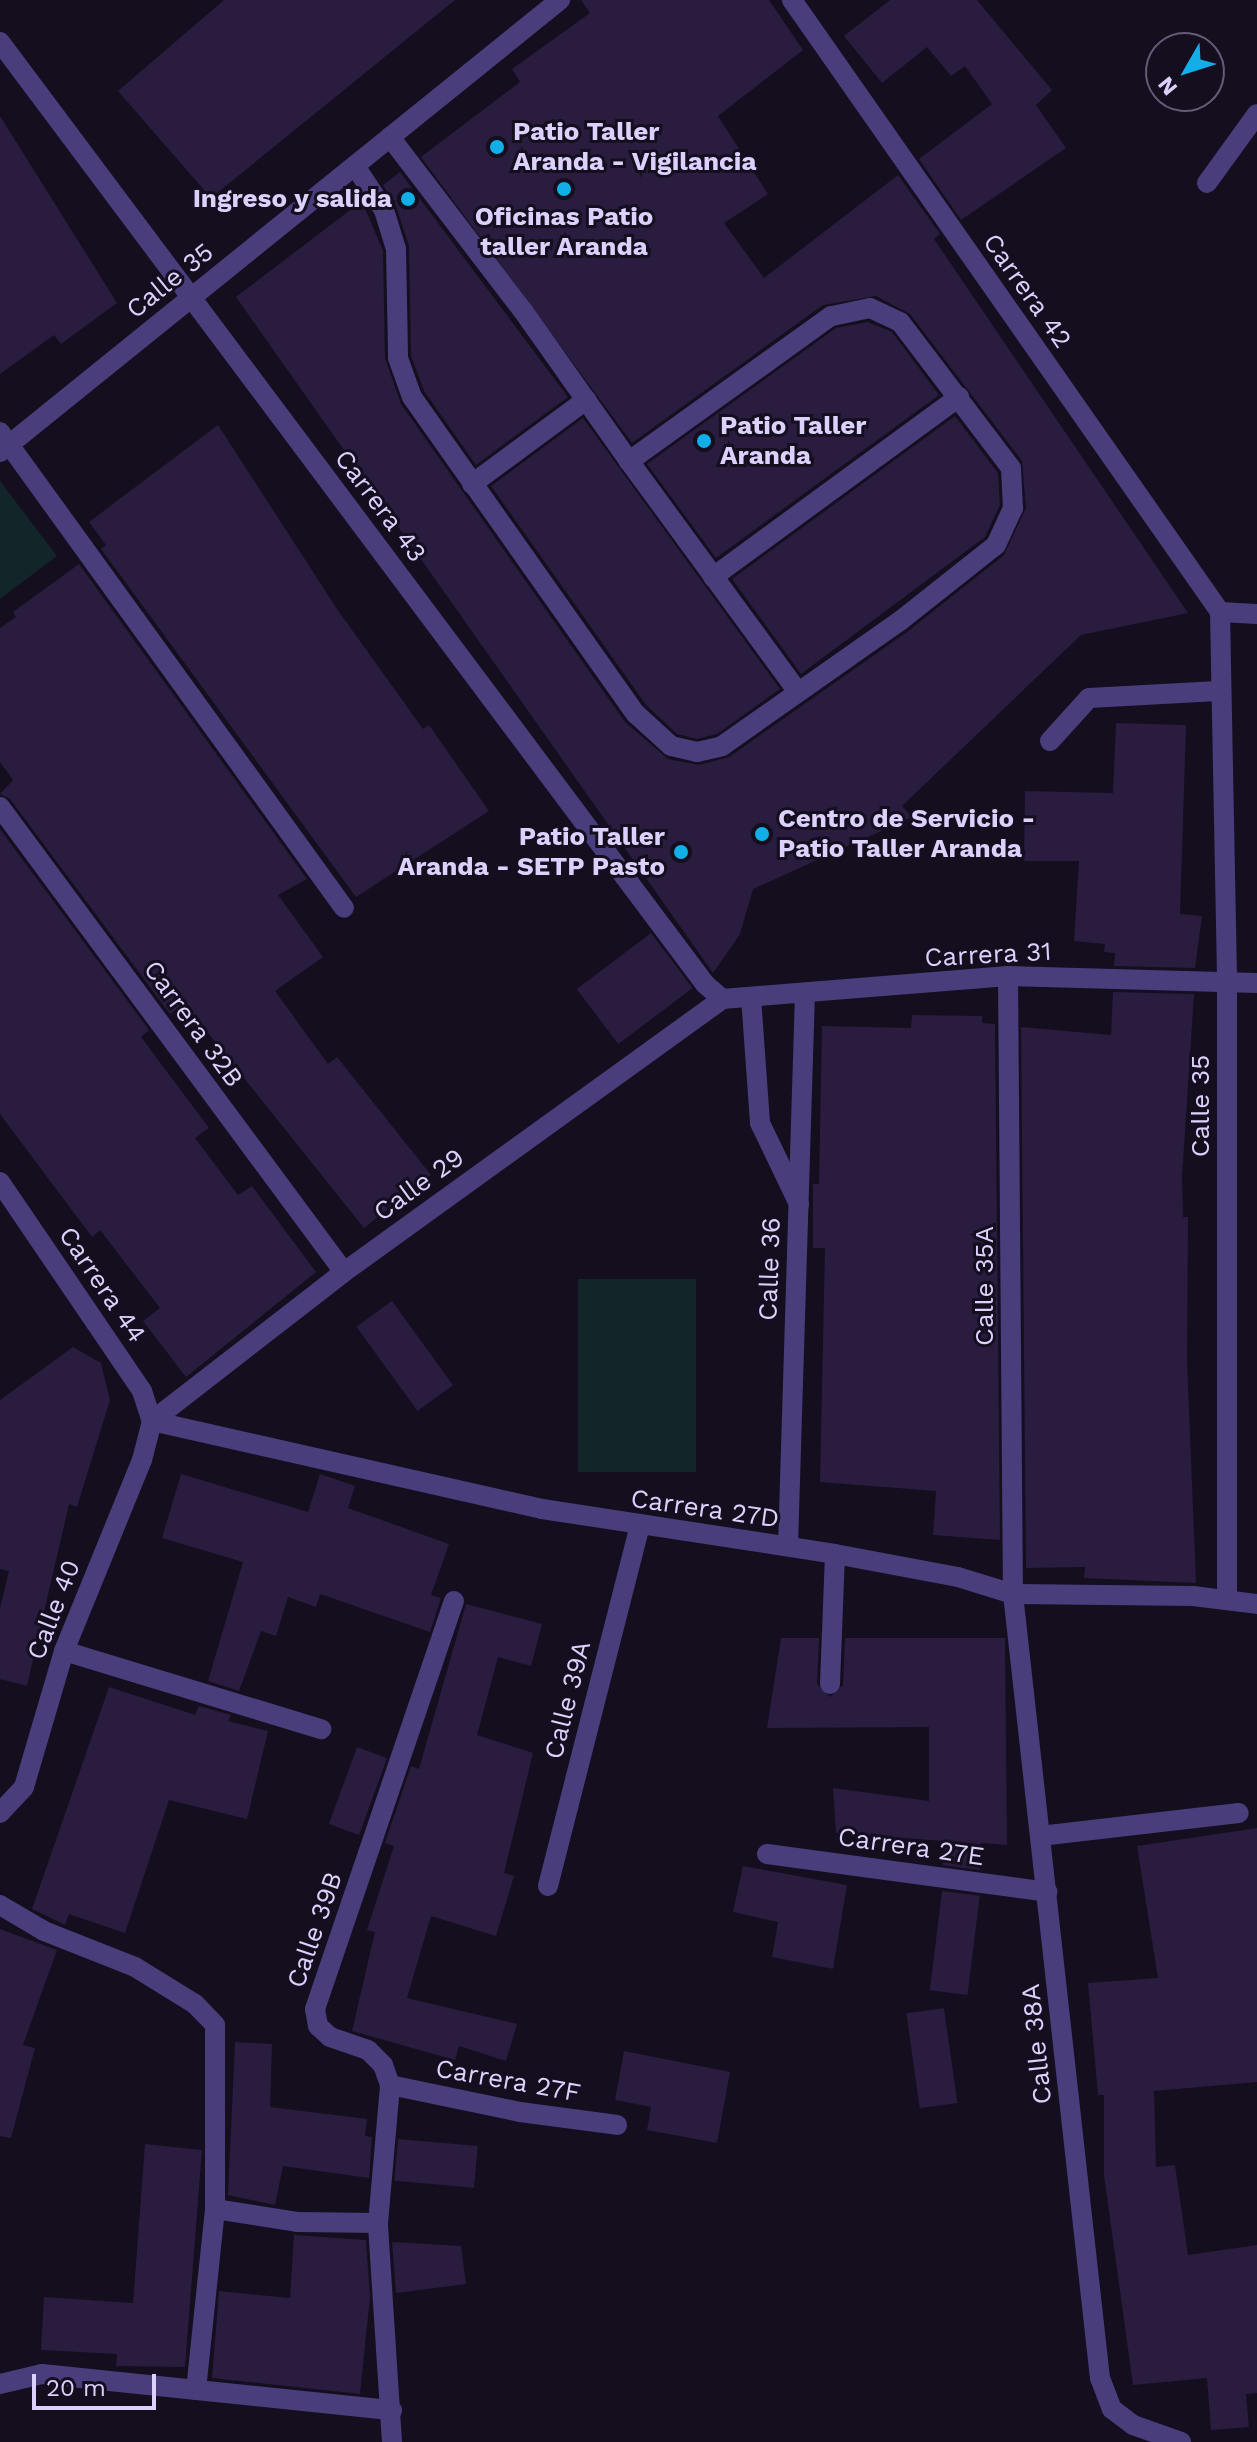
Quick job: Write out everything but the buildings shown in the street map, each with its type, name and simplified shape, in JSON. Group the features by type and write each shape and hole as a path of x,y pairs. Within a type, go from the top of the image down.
{"street":[{"name":"Calle 35","path":"3,443 191,297 560,0"},
{"name":"Carrera 42","path":"792,0 1220,612"},
{"name":"Carrera 43","path":"0,42 705,984 722,999"},
{"path":"1207,183 1257,114"},
{"path":"390,137 798,692"},
{"path":"355,166 384,210 396,249 403,378 472,484 636,714 671,746 697,752 722,746 947,586 1004,534 1015,495 1011,468 959,397 894,317 870,308 849,308 831,316 629,461"},
{"path":"713,577 959,397"},
{"path":"472,484 586,400"},
{"path":"3,443 344,908"},
{"name":"Calle 35","path":"1220,612 1218,691 1227,981 1227,1599"},
{"path":"1220,612 1257,614"},
{"path":"1050,741 1089,698 1218,691"},
{"name":"Carrera 32B","path":"0,807 344,1272"},
{"name":"Carrera 31","path":"722,999 1008,976 1257,983"},
{"name":"Calle 35A","path":"1008,976 1013,1594"},
{"name":"Calle 36","path":"788,1546 805,994"},
{"path":"751,997 760,1123 799,1204"},
{"name":"Calle 29","path":"152,1421 344,1272 722,999"},
{"name":"Carrera 44","path":"0,1182 142,1391 152,1421"},
{"name":"Carrera 27D","path":"152,1421 639,1528 835,1554 958,1577 1013,1594 1227,1599 1257,1604"},
{"name":"Calle 40","path":"0,1813 24,1787 64,1651 142,1460 152,1421"},
{"name":"Calle 39A","path":"548,1886 639,1528"},
{"path":"830,1684 835,1554"},
{"name":"Calle 38A","path":"1013,1594 1100,2378 1112,2409 1133,2425 1181,2442"},
{"name":"Calle 39B","path":"390,2085 383,2065 368,2050 330,2037 318,2026 315,2009 454,1601"},
{"path":"64,1651 321,1729"},
{"path":"1040,1836 1239,1813"},
{"name":"Carrera 27E","path":"767,1854 1047,1892"},
{"path":"0,1905 44,1931 135,1967 195,2004 215,2025 215,2209 196,2390"},
{"path":"390,2085 378,2223 392,2442"},
{"name":"Carrera 27F","path":"390,2085 520,2112 617,2125"},
{"path":"215,2209 297,2222 378,2223"},
{"path":"0,2384 42,2374 392,2410"}],"green space":[{"path":"0,481 57,556 0,599"},
{"path":"578,1279 696,1279 696,1472 578,1472"}],"place":[{"name":"Patio Taller Aranda - Vigilancia","path":"497,147"},
{"name":"Oficinas Patio taller Aranda","path":"564,189"},
{"name":"Ingreso y salida","path":"408,199"},
{"name":"Patio Taller Aranda","path":"704,441"},
{"name":"Centro de Servicio - Patio Taller Aranda","path":"762,834"},
{"name":"Patio Taller Aranda - SETP Pasto","path":"681,852"}]}
